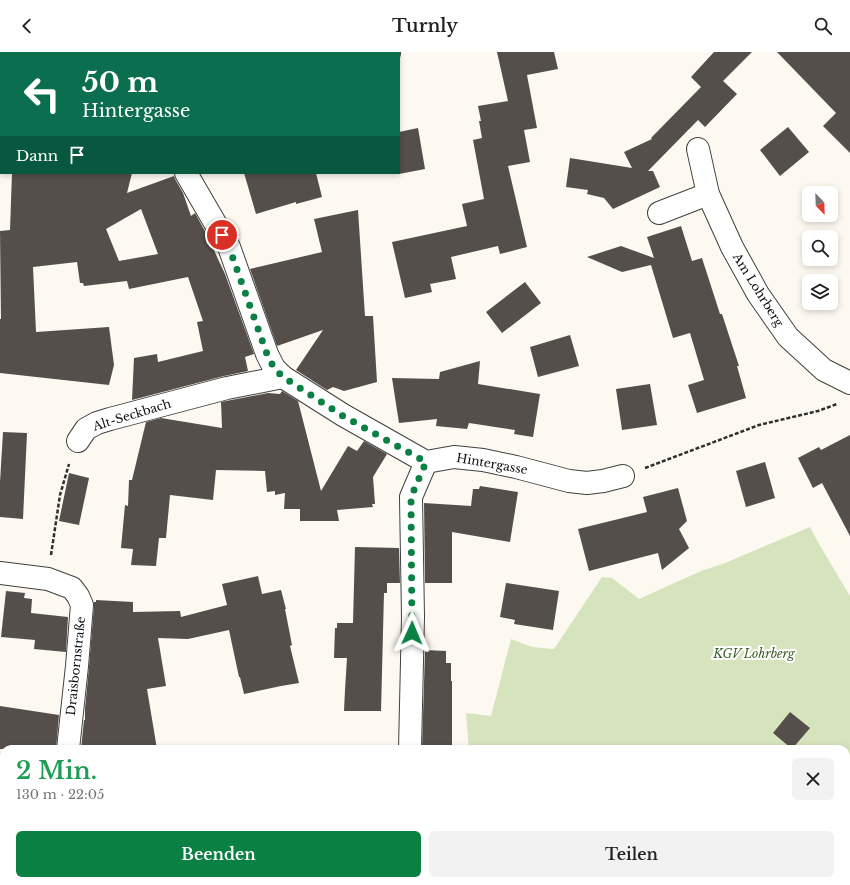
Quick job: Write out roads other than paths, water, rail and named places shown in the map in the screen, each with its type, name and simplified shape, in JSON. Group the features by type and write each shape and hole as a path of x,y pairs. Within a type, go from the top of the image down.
{"street":[{"name":"Am Lohrberg","path":"698,149 708,194 732,247 758,294 788,337 824,370 850,383"},
{"path":"187,174 229,247 267,354 274,368 283,377 343,416 426,462 411,497 413,617 410,745"},
{"path":"659,213 708,194"},
{"name":"Alt-Seckbach","path":"78,441 86,429 97,423 227,388 283,377"},
{"name":"Hintergasse","path":"426,462 454,457 482,460 569,481 587,483 624,476"},
{"name":"Draisbornstraße","path":"0,573 48,579 72,588 82,605 68,745"}],"park label":[{"name":"KGV Lohrberg","path":"754,654"}]}
